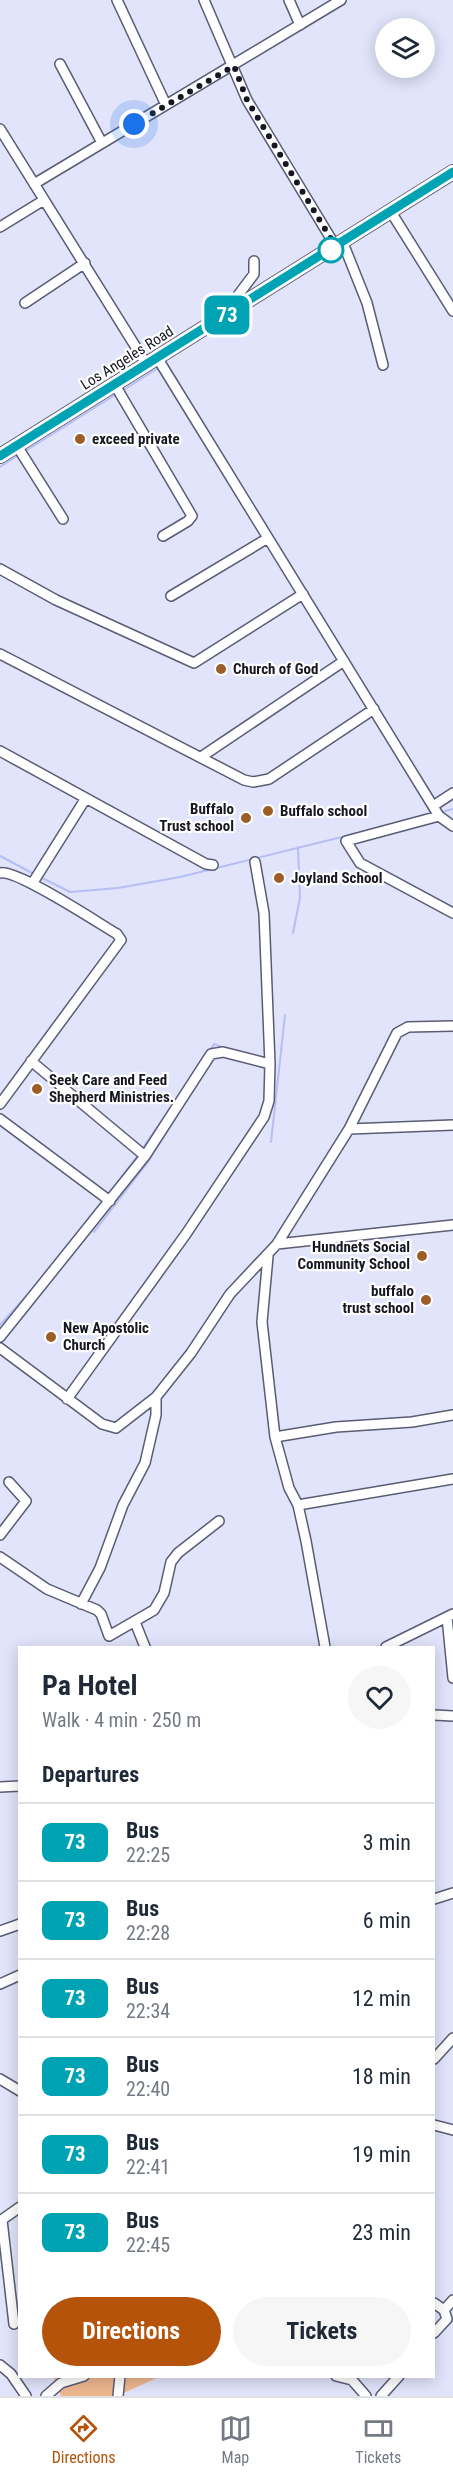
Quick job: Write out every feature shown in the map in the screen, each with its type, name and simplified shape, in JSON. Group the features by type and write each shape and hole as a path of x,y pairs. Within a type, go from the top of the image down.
{"main road":[{"name":"Los Angeles Road","path":"6,450 153,362 453,172"}],"street":[{"path":"117,0 166,105"},
{"path":"204,0 247,100 339,245 368,303 383,365"},
{"path":"289,0 300,25"},
{"path":"34,184 341,0"},
{"path":"60,64 102,143"},
{"path":"0,129 85,263 268,538 439,816 453,826"},
{"path":"0,227 44,200"},
{"path":"391,212 453,311"},
{"path":"241,307 236,298 254,274 254,261"},
{"path":"25,303 85,263"},
{"path":"115,385 192,516 188,521 163,536"},
{"path":"6,450 63,519"},
{"path":"171,596 218,570 268,538"},
{"path":"0,569 56,600 194,663 303,594"},
{"path":"0,654 244,780 261,782 374,709"},
{"path":"201,757 344,661"},
{"path":"0,751 213,865"},
{"path":"433,806 453,793"},
{"path":"32,884 86,798"},
{"path":"439,816 346,841 360,863 453,914"},
{"path":"67,1398 179,1244 264,1117 269,1101 270,1064 264,913 255,862"},
{"path":"0,873 10,872 32,884 117,934 121,940 0,1104"},
{"path":"0,1349 111,1428 116,1428 139,1412 156,1397 191,1353 230,1294 278,1244 349,1129 397,1033 408,1027 453,1026"},
{"path":"0,1337 145,1156 210,1054 223,1052 270,1064"},
{"path":"31,1061 145,1156"},
{"path":"0,1119 110,1201"},
{"path":"349,1129 453,1125"},
{"path":"278,1244 453,1225"},
{"path":"268,1256 262,1322 275,1437 289,1488 298,1505 325,1646"},
{"path":"81,1605 97,1575 123,1505 145,1463 156,1415 156,1397"},
{"path":"275,1437 336,1427 412,1422 453,1415"},
{"path":"298,1505 453,1479"},
{"path":"0,1535 26,1501 9,1482"},
{"path":"0,1557 47,1589 101,1614 109,1636 154,1610 160,1602 171,1562 178,1553 219,1521"},
{"path":"388,1646 450,1616 453,1678"},
{"path":"135,1622 145,1646"},
{"path":"435,1715 453,1716"},
{"path":"0,1787 18,1786"},
{"path":"435,1899 453,1893"},
{"path":"0,1931 18,1925"},
{"path":"2,1980 18,1976"},
{"path":"435,2058 453,2038"},
{"path":"0,2079 18,2090"},
{"path":"435,2125 453,2130"},
{"path":"14,2324 1,2221 18,2208"},
{"path":"435,2332 448,2318 453,2300"},
{"path":"435,2304 448,2318"},
{"path":"0,2365 11,2374 26,2396"},
{"path":"46,2396 61,2384 78,2378"},
{"path":"118,2396 120,2378"},
{"path":"344,2378 352,2380 366,2396"},
{"path":"381,2396 397,2378"}],"shaded area":[{"path":"54,2378 157,2378 117,2396 61,2396"}],"waterway":[{"path":"122,391 158,368"},
{"path":"27,450 115,395"},
{"path":"0,467 20,454"},
{"path":"441,812 453,809"},
{"path":"42,878 70,892 118,888 180,877 386,826"},
{"path":"293,933 300,898 298,847"},
{"path":"0,856 34,874"},
{"path":"271,1142 285,1015"},
{"path":"210,1051 214,1044 224,1048"},
{"path":"252,1064 267,1069"},
{"path":"94,1232 148,1162 192,1092"},
{"path":"142,1149 176,1100"},
{"path":"109,1194 138,1155"},
{"path":"98,1208 102,1202"},
{"path":"0,1325 36,1285"}],"bus line":[{"name":"73","path":"0,456 453,172"}],"place":[{"name":"exceed private","path":"80,439"},
{"name":"Church of God","path":"221,669"},
{"name":"Buffalo school","path":"268,811"},
{"name":"Buffalo Trust school","path":"246,818"},
{"name":"Joyland School","path":"279,878"},
{"name":"Seek Care and Feed Shepherd Ministries.","path":"37,1089"},
{"name":"Hundnets Social Community School","path":"422,1256"},
{"name":"buffalo trust school","path":"426,1300"},
{"name":"New Apostolic Church","path":"51,1337"}],"route":[{"path":"134,124 234,66 237,80 247,100 336,247 331,250"}]}
